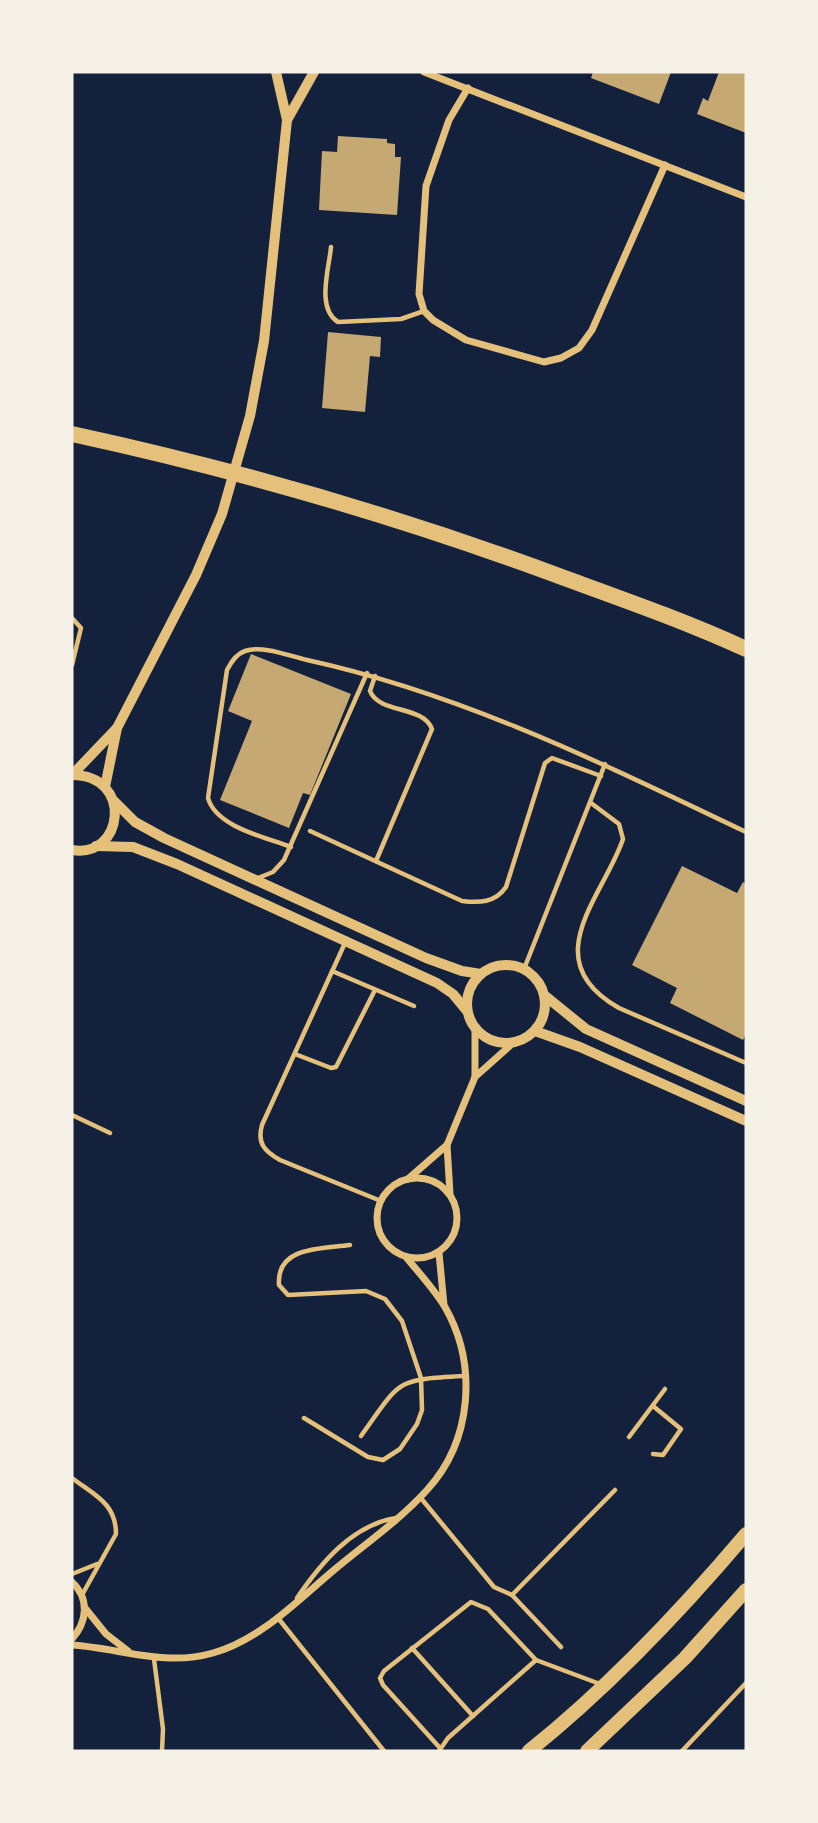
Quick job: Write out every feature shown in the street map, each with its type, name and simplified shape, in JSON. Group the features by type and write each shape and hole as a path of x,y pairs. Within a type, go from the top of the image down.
{"highway":[{"path":"72,434 180,457 300,490 502,555 695,627 746,649"}],"main road":[{"path":"530,1751 604,1686 667,1622 746,1534"},
{"path":"587,1751 685,1658 746,1590"}],"street":[{"path":"105,787 117,728 196,575 222,514 247,428 264,341 287,120 275,72"},
{"path":"287,120 314,72"},
{"path":"424,72 746,197"},
{"path":"468,89 449,120 426,186 419,294 424,311 446,330 466,340 544,362 579,348 592,330 608,297 665,165"},
{"path":"72,775 117,728"},
{"path":"72,775 96,779 114,801 146,830 426,958 462,971 481,974"},
{"path":"96,846 104,840 114,822 114,801"},
{"path":"74,853 96,846 122,845 142,850 437,983 453,994 467,1011 475,1028 489,1040 513,1043"},
{"path":"467,1011 469,990 481,974 502,965 524,970 540,984 544,995 542,1020 535,1031 513,1043 475,1077"},
{"path":"544,995 586,1029 746,1101"},
{"path":"406,1257 427,1258 439,1253 455,1232 458,1219 450,1195 447,1145 475,1077 475,1028"},
{"path":"535,1031 580,1047 746,1121"},
{"path":"72,1646 129,1652 154,1659 181,1660 221,1651 244,1641 293,1605 396,1518 420,1497 439,1474 456,1441 466,1404 466,1376 456,1331 444,1306 406,1257 389,1248 381,1237 377,1224 380,1201 390,1187 407,1179 447,1145"},
{"path":"407,1179 429,1180 450,1195"},
{"path":"439,1253 444,1306"},
{"path":"72,1582 82,1596 85,1607 106,1634 129,1652"},
{"path":"72,1639 80,1629 85,1607"}],"lane":[{"path":"331,247 325,307 329,316 338,321 401,319 424,311"},
{"path":"72,618 81,628 72,663"},
{"path":"291,847 222,818 210,804 210,776 227,670 239,653 262,650 367,673 511,722 746,832"},
{"path":"254,879 273,872 291,847 367,673"},
{"path":"375,676 370,691 374,699 424,718 432,729 376,861"},
{"path":"310,831 462,901 488,901 506,887 545,763 552,758 601,776"},
{"path":"524,970 605,764"},
{"path":"591,803 619,824 623,839 581,924 579,943 584,971 594,989 611,1004 746,1063"},
{"path":"346,942 261,1128 262,1145 280,1160 380,1201"},
{"path":"332,971 414,1006"},
{"path":"295,1054 331,1068 336,1067 375,990"},
{"path":"72,1115 110,1133"},
{"path":"304,1418 368,1457 387,1459 400,1450 421,1417 421,1378 402,1321 385,1299 356,1291 288,1295 279,1285 282,1264 291,1256 350,1245"},
{"path":"361,1436 394,1390 405,1382 421,1378 466,1376"},
{"path":"629,1437 666,1389"},
{"path":"653,1405 681,1429 663,1455 653,1454"},
{"path":"72,1478 112,1509 116,1534 97,1564 82,1596"},
{"path":"512,1595 615,1490"},
{"path":"420,1497 494,1587 512,1595 561,1647"},
{"path":"293,1605 326,1559 370,1524 396,1518"},
{"path":"72,1574 97,1564"},
{"path":"536,1660 440,1749 381,1680 384,1671 412,1648 466,1604 476,1602 490,1611 536,1660 604,1686"},
{"path":"277,1617 384,1751"},
{"path":"412,1648 473,1716"},
{"path":"154,1659 163,1729 162,1751"},
{"path":"682,1751 746,1683"}],"building":[{"path":"593,72 671,72 659,104 591,78"},
{"path":"719,72 746,72 746,133 697,114 703,98 708,101"},
{"path":"338,136 387,139 387,143 395,144 395,157 401,157 397,215 319,210 322,151 337,152"},
{"path":"328,332 381,337 380,357 370,356 365,412 322,408"},
{"path":"251,654 351,694 310,795 303,793 289,828 220,800 252,721 228,711"},
{"path":"682,866 737,893 743,882 746,884 746,1034 743,1040 670,1003 677,988 632,965"}]}
